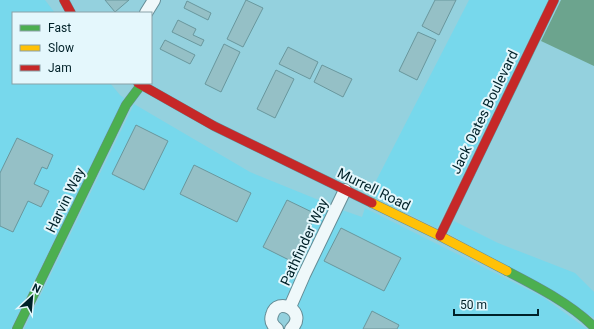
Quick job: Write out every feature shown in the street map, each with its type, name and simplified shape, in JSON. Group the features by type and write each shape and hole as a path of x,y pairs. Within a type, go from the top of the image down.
{"street":[{"path":"64,0 70,12"},
{"path":"147,12 154,0"},
{"name":"Jack Oates Boulevard","path":"440,236 554,0"},
{"name":"Murrell Road","path":"140,84 214,126 440,236 547,292 586,319 594,327"},
{"name":"Harvin Way","path":"17,329 126,104 140,84"},
{"name":"Pathfinder Way","path":"290,307 345,190"},
{"name":"Pathfinder Way","path":"277,329 272,324 271,316 272,312 278,307 282,306 290,307 296,314 296,322 291,329"}],"shaded area":[{"path":"0,0 45,0 54,12 12,12 12,84 111,84 124,98 11,329 0,329"},
{"path":"469,0 548,0 437,228 370,195"},
{"path":"561,0 594,0 594,66 541,41"},
{"path":"134,104 250,172 331,205 287,300 281,299 270,305 265,317 265,323 268,329 24,329"},
{"path":"365,208 543,297 587,329 299,329 303,316 297,305 342,210 362,217"},
{"path":"454,221 498,243 575,273 594,292 594,318 448,233"}],"building":[{"path":"105,0 129,0 115,12"},
{"path":"246,0 263,8 243,47 227,39"},
{"path":"435,0 456,0 439,35 422,26"},
{"path":"187,1 211,13 208,20 184,8"},
{"path":"178,20 196,29 193,35 204,40 201,46 172,32"},
{"path":"418,32 436,40 417,80 399,71"},
{"path":"165,40 195,55 190,64 160,49"},
{"path":"224,44 240,52 221,92 205,84"},
{"path":"288,47 318,62 310,79 279,64"},
{"path":"322,65 352,79 343,97 314,82"},
{"path":"276,70 294,79 275,118 257,109"},
{"path":"136,125 168,141 144,190 112,174"},
{"path":"17,138 53,155 47,169 42,167 34,184 49,191 41,207 28,201 13,232 0,226 0,173"},
{"path":"194,165 251,193 237,222 180,194"},
{"path":"287,200 316,214 293,262 263,247"},
{"path":"341,228 401,258 384,291 324,261"},
{"path":"372,311 399,325 397,329 363,329"}],"traffic: fast":[{"path":"17,329 126,105 141,85"},
{"path":"507,271 564,303 594,327"}],"traffic: slow":[{"path":"372,203 507,271"}],"traffic: jam":[{"path":"64,0 70,12"},
{"path":"440,236 554,0"},
{"path":"140,84 214,126 372,203"}]}
